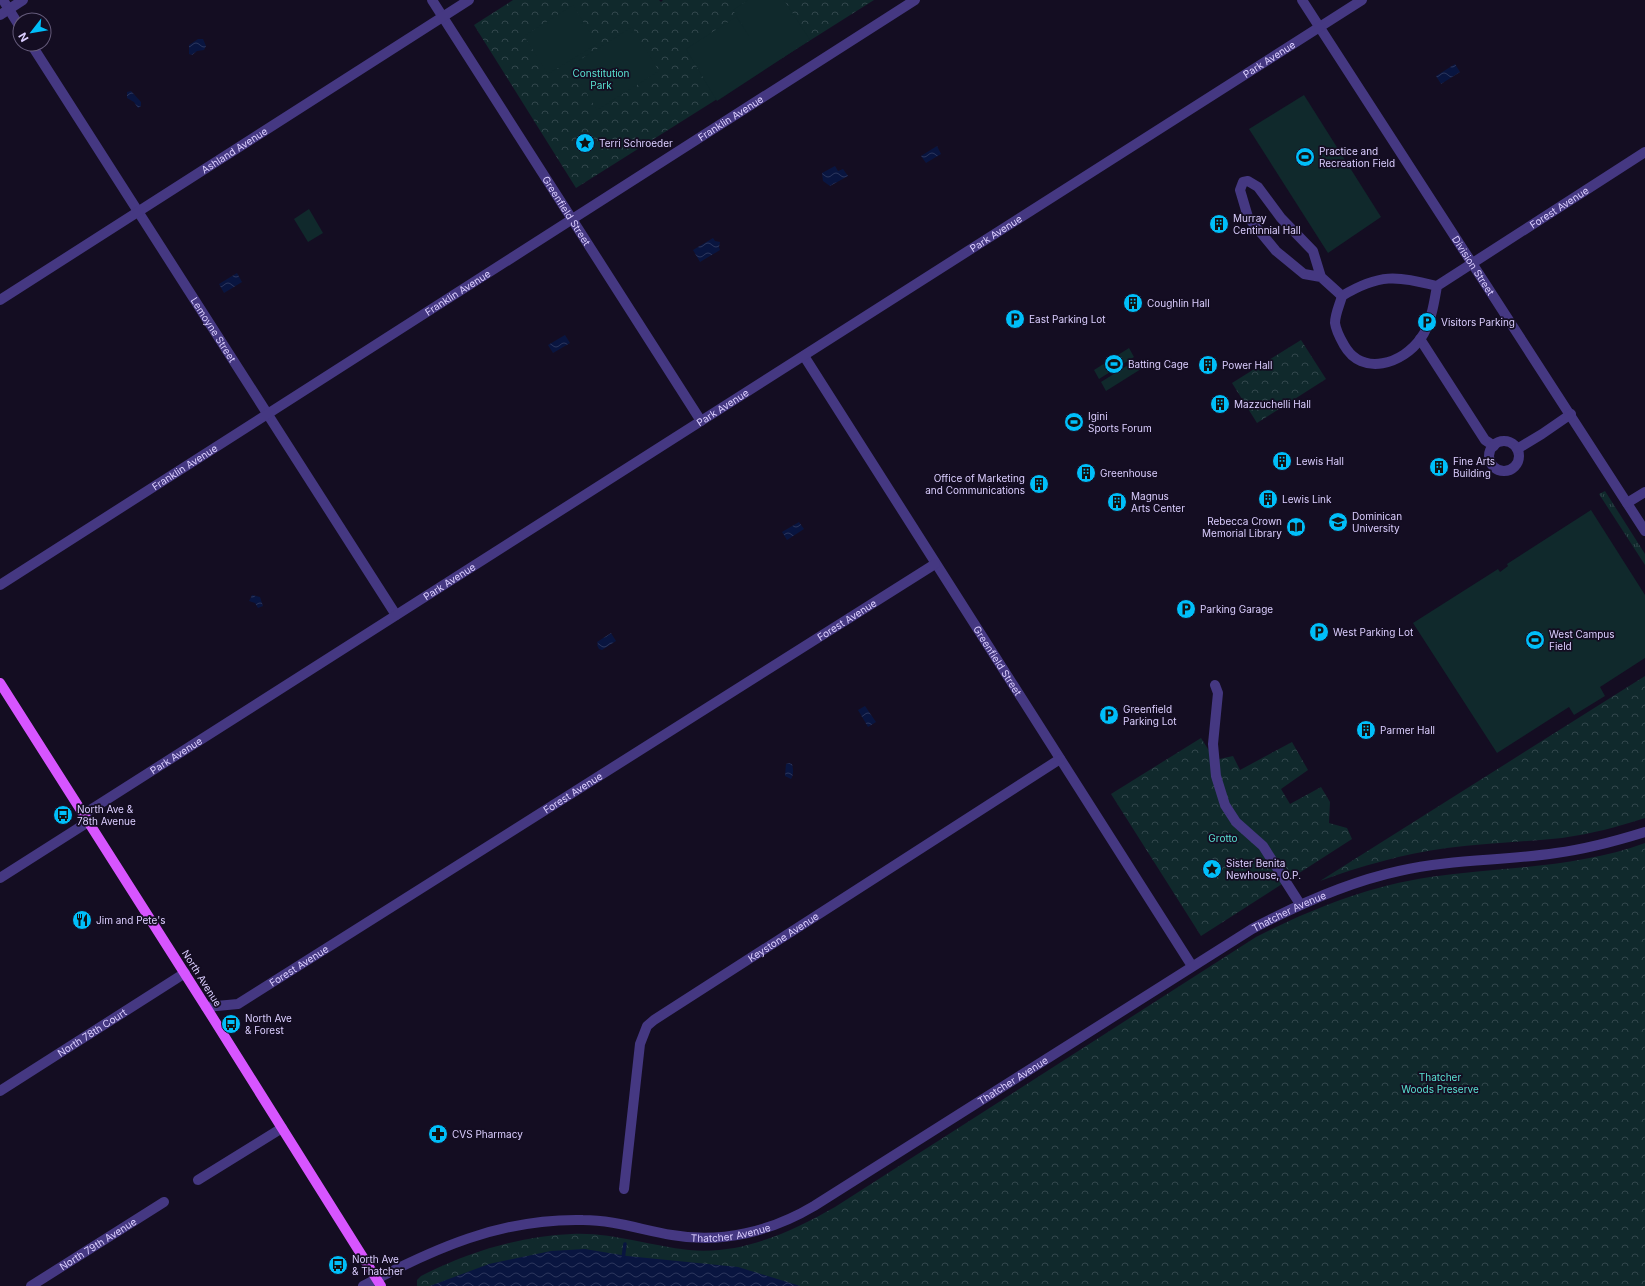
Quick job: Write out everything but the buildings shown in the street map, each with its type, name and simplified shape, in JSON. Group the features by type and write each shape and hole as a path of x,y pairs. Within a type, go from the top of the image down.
{"main road":[{"name":"North Avenue","path":"0,683 185,973 379,1282"}],"street":[{"path":"2,0 4,12 12,20"},
{"path":"4,12 23,0"},
{"name":"Greenfield Street","path":"432,0 701,421"},
{"name":"Ashland Avenue","path":"0,300 469,0"},
{"name":"Franklin Avenue","path":"0,585 915,0"},
{"name":"Division Street","path":"1302,0 1474,263 1645,531"},
{"name":"Park Avenue","path":"0,878 86,818 396,615 1362,0"},
{"name":"Lemoyne Street","path":"36,52 396,615"},
{"name":"Forest Avenue","path":"1438,286 1645,152"},
{"path":"1321,277 1304,274 1276,251 1248,216 1240,190 1243,182 1248,181 1258,187 1281,218 1313,251 1321,277 1342,296"},
{"path":"1396,278 1413,280 1438,286 1433,307 1420,339 1396,359 1379,365 1360,362 1347,351 1338,334 1335,321 1342,296 1361,285 1380,279 1396,278"},
{"path":"1420,339 1486,440 1494,446"},
{"name":"Greenfield Street","path":"804,356 1192,966"},
{"path":"1517,449 1542,434 1570,414"},
{"path":"1501,442 1506,442 1510,443 1517,449 1519,458 1516,466 1512,469 1503,471 1495,467 1490,459 1494,446 1501,442"},
{"path":"1627,503 1645,492"},
{"name":"Forest Avenue","path":"206,1007 238,1004 935,564"},
{"path":"1215,685 1218,693 1213,744 1216,776 1225,805 1236,822 1263,846 1300,904"},
{"name":"Keystone Avenue","path":"624,1189 640,1044 647,1026 654,1020 1060,759"},
{"name":"Thatcher Avenue","path":"363,1286 379,1282 439,1248 489,1231 528,1223 584,1220 606,1221 692,1238 748,1234 779,1224 814,1206 1252,929 1300,904 1345,887 1398,871 1458,862 1555,853 1592,847 1645,832"},
{"name":"North 78th Court","path":"0,1091 185,973"},
{"path":"198,1180 282,1128"},
{"name":"North 79th Avenue","path":"31,1286 164,1202"}],"green space":[{"name":"Constitution Park","path":"513,0 659,0 661,2 663,0 874,0 576,188 474,25"},
{"path":"748,0 784,0 810,40 717,101 686,49 736,17 749,36 733,10"},
{"path":"573,5 597,44 548,74 524,36"},
{"path":"632,27 659,71 597,110 570,66"},
{"name":"Practice and Recreation Field","path":"1304,95 1381,217 1328,253 1249,129"},
{"path":"309,209 323,233 308,242 294,219"},
{"path":"1301,340 1326,379 1257,423 1232,383"},
{"name":"Batting Cage","path":"1129,348 1134,357 1099,379 1094,370"},
{"name":"Batting Cage","path":"1136,360 1141,369 1106,391 1101,382"},
{"path":"1605,491 1645,554 1645,565 1599,494"},
{"name":"West Campus Field","path":"1591,510 1645,595 1645,658 1600,687 1605,696 1574,715 1569,707 1497,753 1413,623 1498,569 1500,572 1508,566 1507,564"},
{"path":"1645,676 1645,818 1604,830 1562,838 1461,846 1398,857 1351,870 1320,881"},
{"name":"Grotto","path":"1201,738 1215,760 1233,756 1240,770 1292,742 1308,770 1281,789 1290,804 1321,787 1330,802 1329,823 1347,828 1352,839 1201,936 1111,794"},
{"name":"Thatcher Woods Preserve","path":"1645,843 1645,1286 417,1286 417,1280 421,1276 439,1267 475,1253 514,1242 552,1235 602,1235 674,1248 709,1251 728,1249 765,1240 801,1225 835,1207 1256,937 1298,917 1341,900 1385,886 1407,881 1430,877 1566,862 1619,851"}],"water":[{"path":"198,39 203,39 206,46 204,50 197,51 192,55 189,54 189,45"},
{"path":"1455,64 1460,72 1441,84 1436,76"},
{"path":"131,91 141,102 141,106 138,108 134,102 127,98 127,92"},
{"path":"937,146 941,154 926,163 921,156"},
{"path":"835,166 838,171 843,169 848,176 830,186 823,181 822,173"},
{"path":"713,238 715,241 720,242 720,250 700,262 693,250"},
{"path":"237,273 242,282 224,293 219,284"},
{"path":"565,335 570,343 553,353 548,345"},
{"path":"799,522 804,529 787,540 782,532"},
{"path":"252,595 260,597 263,606 258,608 255,603 249,601"},
{"path":"611,633 616,641 602,650 599,649 597,642"},
{"path":"865,706 876,722 868,727 858,710"},
{"path":"786,764 792,764 793,767 791,779 785,776"},
{"path":"585,1249 627,1256 738,1267 800,1286 430,1286 489,1264 551,1251"}],"waterway":[{"path":"623,1259 625,1244"}],"place":[{"name":"Terri Schroeder","path":"585,143"},
{"name":"Practice and Recreation Field","path":"1305,157"},
{"name":"Murray Centinnial Hall","path":"1219,224"},
{"name":"Coughlin Hall","path":"1133,303"},
{"name":"East Parking Lot","path":"1015,319"},
{"name":"Visitors Parking","path":"1427,322"},
{"name":"Batting Cage","path":"1114,364"},
{"name":"Power Hall","path":"1208,365"},
{"name":"Mazzuchelli Hall","path":"1220,404"},
{"name":"Igini Sports Forum","path":"1074,422"},
{"name":"Lewis Hall","path":"1282,461"},
{"name":"Fine Arts Building","path":"1439,467"},
{"name":"Greenhouse","path":"1086,473"},
{"name":"Office of Marketing and Communications","path":"1039,484"},
{"name":"Lewis Link","path":"1268,499"},
{"name":"Magnus Arts Center","path":"1117,502"},
{"name":"Dominican University","path":"1338,522"},
{"name":"Rebecca Crown Memorial Library","path":"1296,527"},
{"name":"Parking Garage","path":"1186,609"},
{"name":"West Parking Lot","path":"1319,632"},
{"name":"West Campus Field","path":"1535,640"},
{"name":"Greenfield Parking Lot","path":"1109,715"},
{"name":"Parmer Hall","path":"1366,730"},
{"name":"North Ave & 78th Avenue","path":"63,815"},
{"name":"Sister Benita Newhouse, O.P.","path":"1212,869"},
{"name":"Jim and Pete's","path":"82,920"},
{"name":"North Ave & Forest","path":"231,1024"},
{"name":"CVS Pharmacy","path":"438,1134"},
{"name":"North Ave & Thatcher","path":"338,1265"}]}
